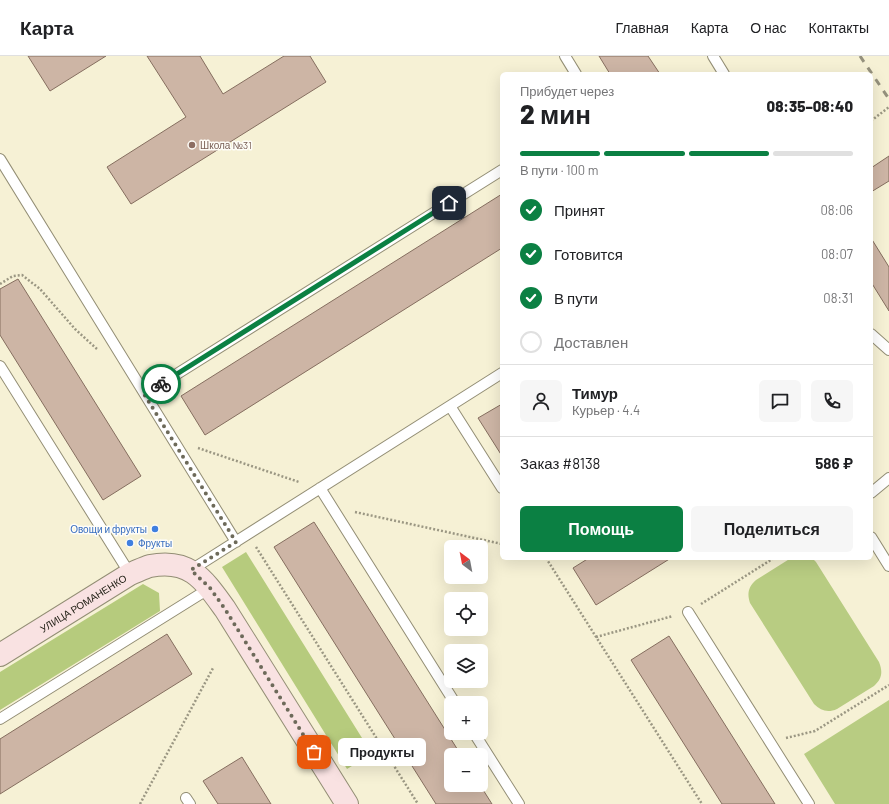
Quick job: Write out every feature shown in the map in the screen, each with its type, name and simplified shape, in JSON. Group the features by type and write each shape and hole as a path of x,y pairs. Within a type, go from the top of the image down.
{"main road":[{"name":"УЛИЦА РОМАНЕНКО","path":"2,649 130,574 149,566 181,567"},
{"path":"181,567 210,588 233,622 347,804"}],"lane":[{"path":"565,56 575,72"},
{"path":"713,56 723,72"},
{"path":"0,159 236,542"},
{"path":"144,394 500,171"},
{"path":"873,340 889,350"},
{"path":"0,366 130,574"},
{"path":"181,567 236,542 500,374"},
{"path":"450,406 500,485"},
{"path":"873,491 889,478"},
{"path":"320,488 451,696"},
{"path":"873,540 889,566"},
{"path":"0,719 210,588"},
{"path":"688,612 808,804"},
{"path":"478,740 519,804"}],"path":[{"path":"873,119 889,107"},
{"path":"0,284 13,276 22,275 40,289 97,350 128,366"},
{"path":"173,439 320,488"},
{"path":"331,506 500,544"},
{"path":"247,534 418,804"},
{"path":"547,560 702,804"},
{"path":"596,637 688,612 771,560"},
{"path":"140,804 213,668"},
{"path":"769,742 815,732 889,685"}],"green space":[{"path":"246,552 372,754 347,769 222,567"},
{"path":"788,560 814,560 879,662 881,672 879,681 874,686 837,709 825,711 814,704 750,603 748,594 751,585 756,580"},
{"path":"143,584 159,593 160,611 0,710 0,672"},
{"path":"889,700 889,804 835,804 804,754"}],"building":[{"path":"28,56 106,56 50,91"},
{"path":"147,56 200,56 223,94 284,56 310,56 326,82 131,204 107,167 186,117"},
{"path":"599,56 648,56 659,72 609,72"},
{"path":"889,156 889,181 873,191 873,167"},
{"path":"500,195 500,249 205,435 181,396"},
{"path":"873,241 889,267 889,311 873,285"},
{"path":"18,279 141,476 103,500 0,335 0,289"},
{"path":"500,405 500,453 478,418"},
{"path":"314,522 444,728 444,740 452,740 457,748 444,748 444,792 484,792 492,804 436,804 274,547"},
{"path":"586,560 668,560 596,605 573,568"},
{"path":"167,634 192,674 0,794 0,739"},
{"path":"669,636 775,804 722,804 631,660"},
{"path":"242,757 271,804 218,804 203,781"}],"railway":[{"path":"860,56 871,72"},
{"path":"873,75 889,99"}],"way so far":[{"path":"161,384 144,394 236,542 191,570 210,588 225,609 314,752"}],"place":[{"name":"Школа №31","path":"192,145"},
{"name":"Овощи и фрукты","path":"155,529"},
{"name":"Фрукты","path":"130,543"},
{"name":"Продукты","path":"314,752"}],"route":[{"path":"161,384 449,203"}]}
